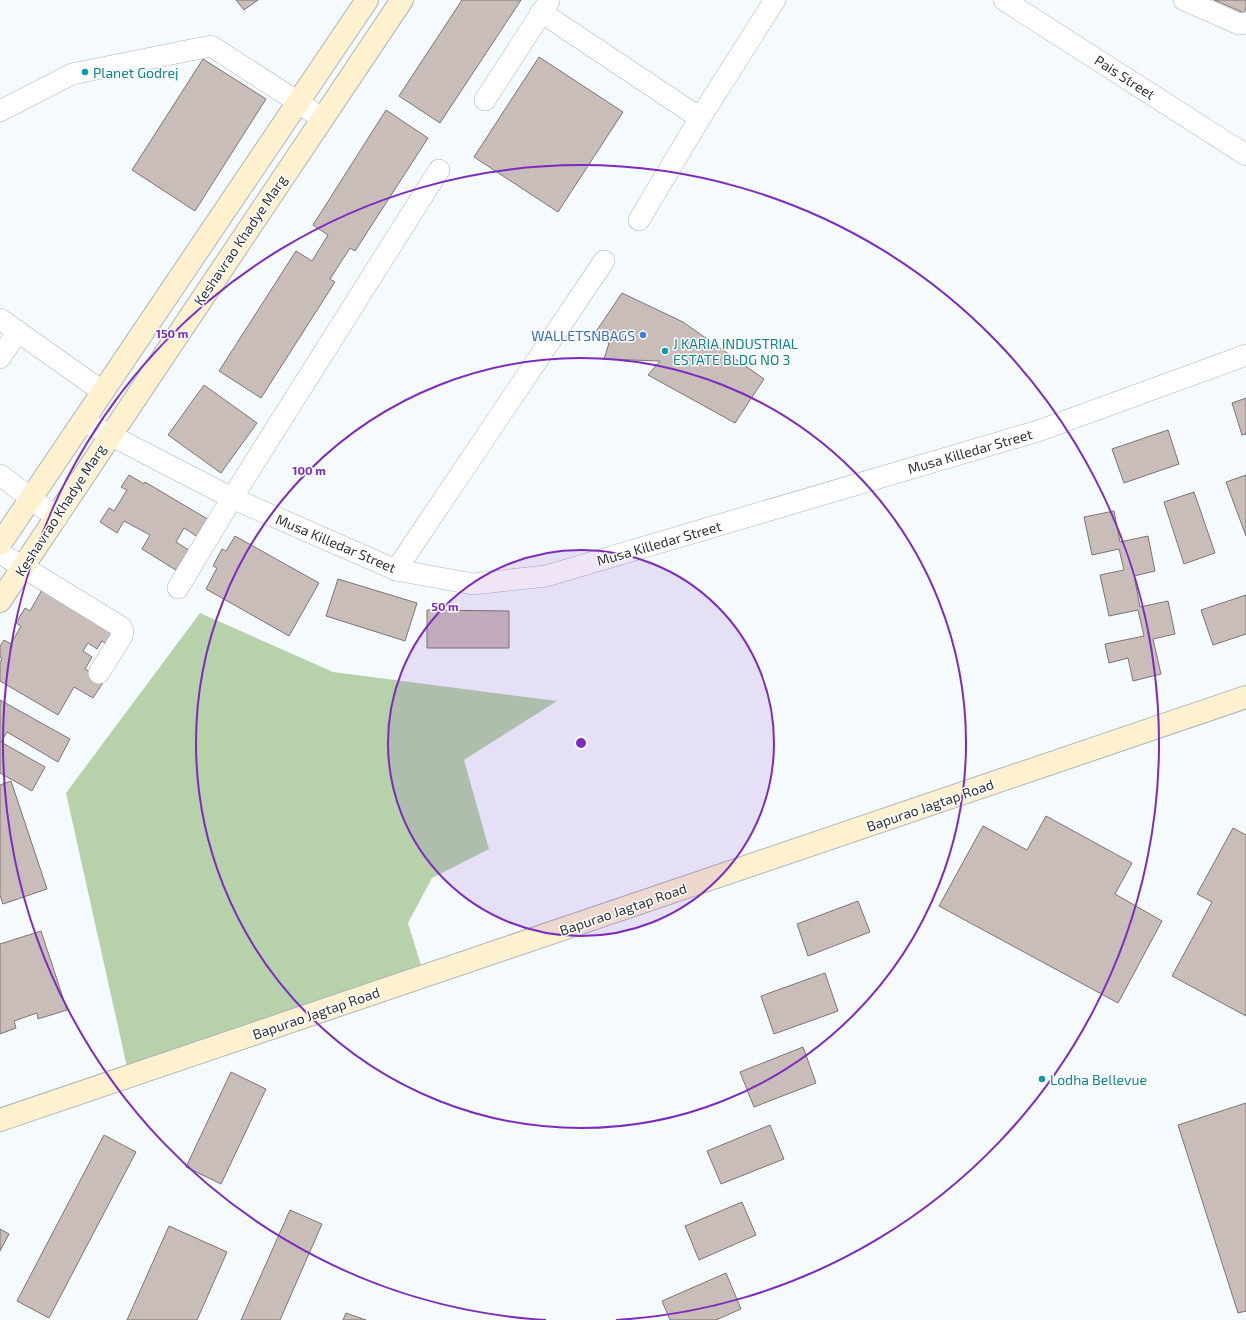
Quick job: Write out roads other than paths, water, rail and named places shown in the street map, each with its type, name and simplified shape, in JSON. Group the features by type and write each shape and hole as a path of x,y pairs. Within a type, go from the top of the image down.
{"main road":[{"name":"Keshavrao Khadye Marg","path":"0,544 367,0"},
{"name":"Keshavrao Khadye Marg","path":"0,601 57,518 110,435 402,0"},
{"name":"Bapurao Jagtap Road","path":"0,1120 1246,697"}],"street":[{"path":"639,220 700,118 775,0"},
{"name":"Pais Street","path":"1004,0 1246,155"},
{"path":"1184,0 1239,24 1246,23"},
{"path":"486,100 545,6 700,118"},
{"path":"0,111 72,74 211,46 322,119"},
{"path":"178,588 232,498 439,170"},
{"path":"396,570 604,261"},
{"path":"0,319 103,392"},
{"path":"0,358 18,332"},
{"name":"Musa Killedar Street","path":"83,421 232,498 396,570 473,584 546,576 1038,431 1246,355"},
{"path":"0,475 57,518"},
{"path":"0,553 121,627 123,631 122,636 99,673"}],"place":[{"name":"Planet Godrej","path":"85,72"},
{"name":"WALLETSNBAGS","path":"643,335"},
{"name":"J KARIA INDUSTRIAL ESTATE BLDG NO 3","path":"665,351"},
{"name":"Lodha Bellevue","path":"1042,1079"}]}
